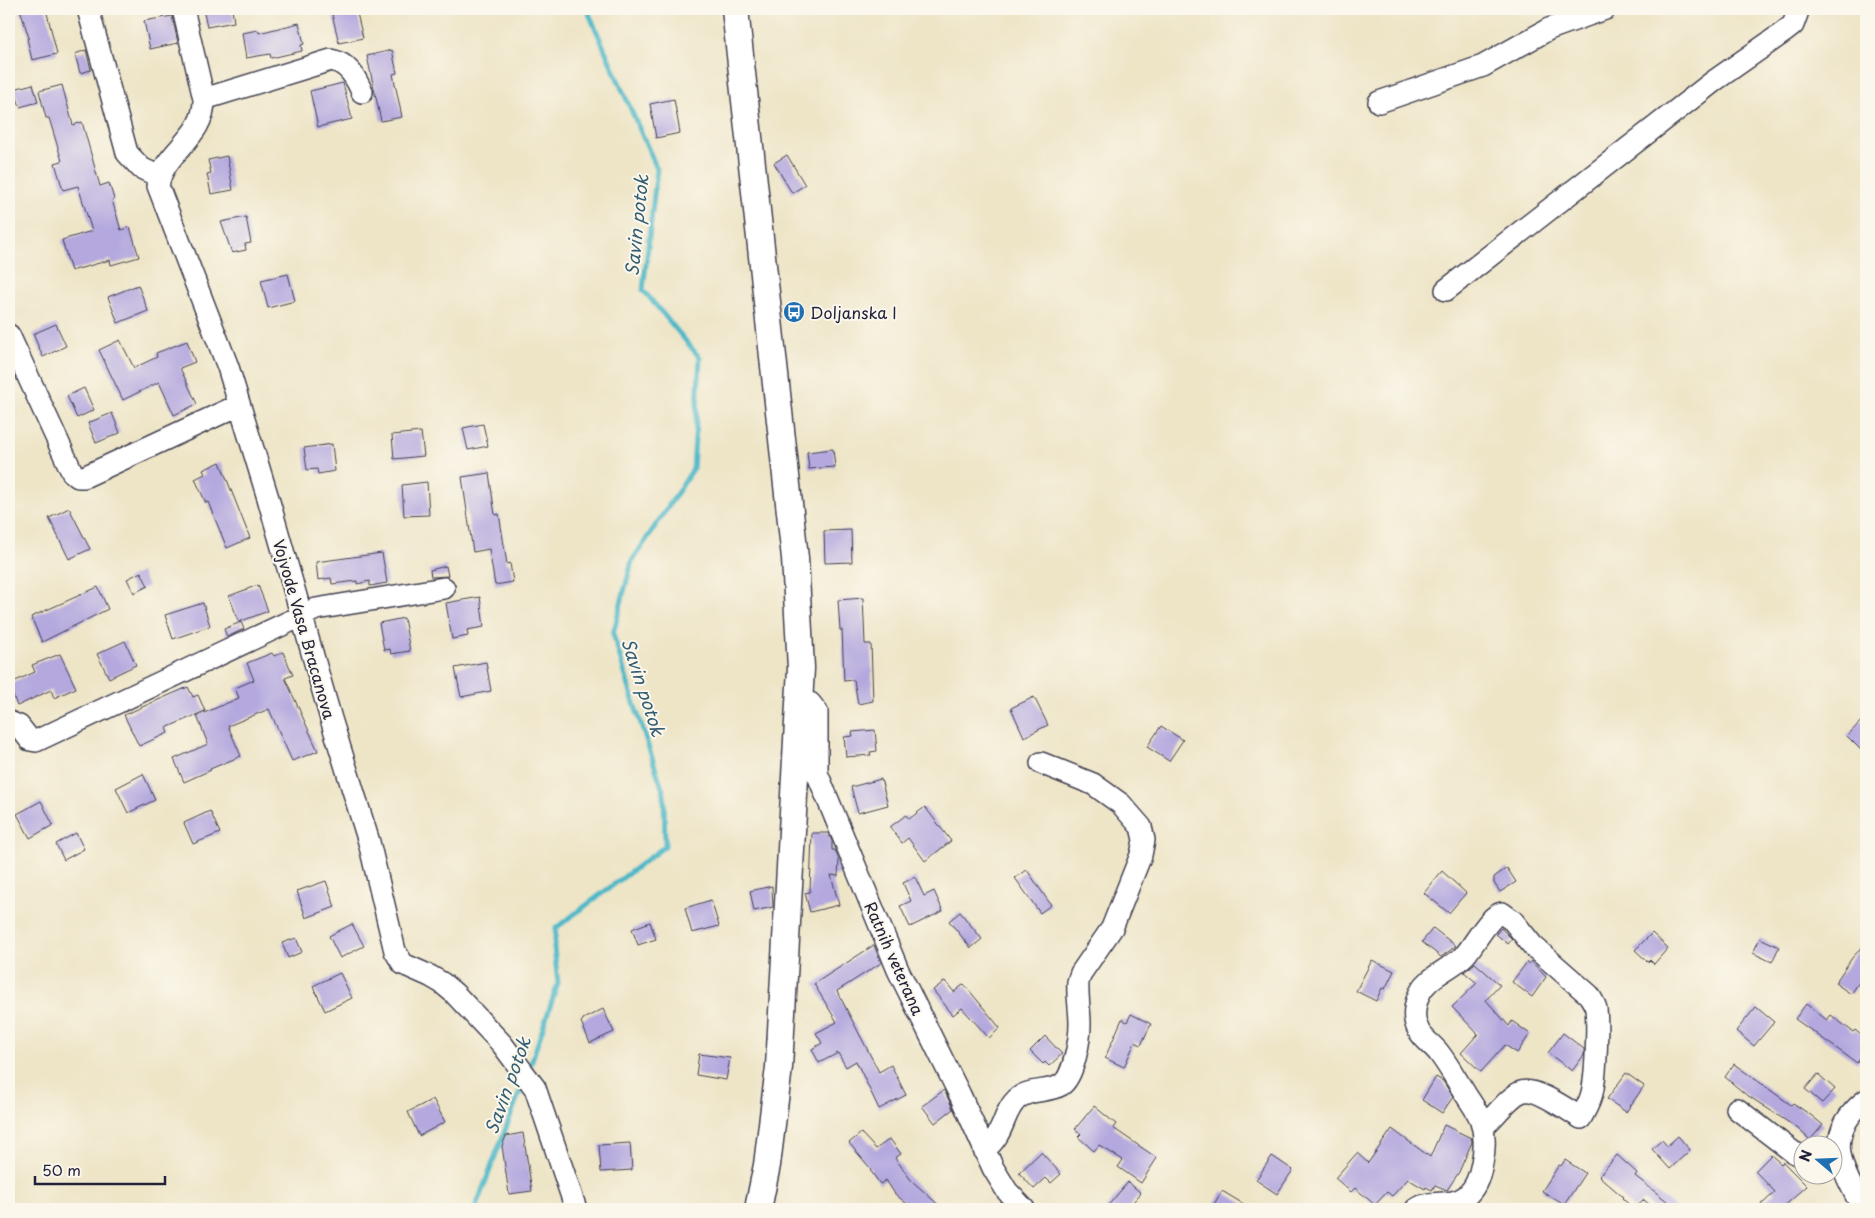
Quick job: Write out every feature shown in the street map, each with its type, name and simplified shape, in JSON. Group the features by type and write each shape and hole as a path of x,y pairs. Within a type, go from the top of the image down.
{"street":[{"path":"88,9 127,153 141,168 160,177 164,168 196,130 205,111 204,99 183,9"},
{"path":"735,9 796,558 801,668 779,1067 767,1165 758,1209"},
{"path":"1379,102 1483,66 1549,29 1605,9"},
{"path":"1446,290 1643,135 1714,81 1793,25 1798,14 1795,9"},
{"path":"204,99 331,60 338,61 354,75 362,92"},
{"name":"Vojvode Vasa Bracanova","path":"160,177 158,186 161,195 228,368 369,842 395,951 398,958 408,968 442,983 454,993 502,1044 529,1080 576,1209"},
{"path":"9,335 72,472 78,476 84,477 239,405"},
{"path":"9,722 19,726 30,740 36,741 316,609 444,588"},
{"name":"Ratnih veterana","path":"799,701 810,704 817,712 818,773 898,970 960,1095 993,1168 1007,1191 1024,1209"},
{"path":"984,1150 999,1135 1010,1110 1018,1099 1026,1093 1052,1089 1065,1081 1072,1068 1079,1037 1078,982 1081,973 1112,928 1138,864 1144,840 1141,827 1121,804 1093,784 1041,763"},
{"path":"1416,1209 1424,1204 1448,1203 1458,1200 1473,1190 1478,1180 1484,1144 1480,1119 1441,1055 1418,1030 1415,1010 1419,994 1426,984 1460,960 1493,916 1502,913 1513,921 1533,946 1589,995 1593,1001 1596,1011 1595,1069 1592,1091 1581,1118 1536,1093 1526,1090 1517,1094 1482,1126"},
{"path":"1841,1136 1843,1126 1854,1109 1866,1100"},
{"path":"1737,1108 1792,1151"},
{"path":"1842,1175 1864,1209"}],"building":[{"path":"20,9 46,9 57,54 32,60 27,38 29,38"},
{"path":"203,9 232,9 234,22 207,27"},
{"path":"356,9 363,38 339,43 332,14"},
{"path":"172,16 178,43 150,49 144,21"},
{"path":"299,23 304,44 301,45 302,51 271,58 270,54 246,58 242,33 258,30 259,33"},
{"path":"86,50 91,70 80,73 75,54"},
{"path":"392,50 397,73 393,74 402,117 381,121 367,56"},
{"path":"343,83 352,119 318,127 310,91"},
{"path":"33,84 38,102 20,107 14,89"},
{"path":"62,85 73,125 82,122 100,186 109,183 121,230 130,227 139,257 111,265 110,260 71,271 62,240 92,231 78,186 63,190 55,163 62,161 49,118 46,118 39,91"},
{"path":"674,99 680,133 656,138 650,104"},
{"path":"787,155 805,185 792,193 774,163"},
{"path":"227,156 233,190 211,194 207,174 211,173 208,160"},
{"path":"246,217 251,243 245,244 246,250 232,253 221,222"},
{"path":"288,274 295,301 268,308 261,280"},
{"path":"138,285 148,311 118,323 108,297"},
{"path":"56,324 66,346 43,357 33,334"},
{"path":"120,340 134,368 157,357 156,353 187,341 195,362 180,368 197,404 174,415 159,382 123,400 99,350"},
{"path":"84,388 94,410 77,418 67,396"},
{"path":"112,413 120,433 96,443 88,423"},
{"path":"483,424 488,446 468,450 463,428"},
{"path":"421,432 424,456 394,459 392,435"},
{"path":"332,444 335,471 318,474 317,469 307,470 304,448"},
{"path":"833,449 835,467 809,469 807,452"},
{"path":"220,462 250,538 227,548 208,502 206,503 195,479 205,474 203,470"},
{"path":"489,473 495,515 499,514 507,564 510,563 513,582 495,585 489,549 473,552 462,477"},
{"path":"427,482 429,515 404,516 402,485"},
{"path":"69,508 90,549 69,559 49,518"},
{"path":"851,530 852,562 825,563 824,531"},
{"path":"382,553 387,583 370,586 370,581 357,584 357,581 332,584 331,578 318,580 316,562"},
{"path":"446,566 448,576 431,577 430,570"},
{"path":"141,572 148,586 134,593 127,579"},
{"path":"258,585 268,611 239,622 229,596"},
{"path":"98,587 108,609 42,642 31,617"},
{"path":"480,597 484,627 467,630 468,636 452,639 446,603"},
{"path":"863,598 865,644 871,644 873,701 858,704 854,680 844,681 842,630 840,630 838,600"},
{"path":"203,603 210,626 173,639 165,615"},
{"path":"404,618 410,651 391,654 390,649 384,650 379,623"},
{"path":"241,622 244,629 227,637 224,629"},
{"path":"125,641 136,665 109,678 97,654"},
{"path":"283,652 293,675 285,678 318,751 292,761 269,709 228,726 241,756 184,782 174,759 208,744 197,716 239,698 235,688 254,680 247,663 272,653 274,656"},
{"path":"60,654 76,688 54,698 51,690 17,706 9,684 35,672 32,665"},
{"path":"486,662 491,691 461,697 455,668"},
{"path":"188,687 193,697 198,695 205,711 166,728 168,733 139,746 124,715"},
{"path":"1034,697 1048,725 1024,737 1011,708"},
{"path":"1866,716 1866,755 1847,736"},
{"path":"1161,726 1183,740 1169,761 1147,747"},
{"path":"875,730 877,751 870,752 871,755 846,757 844,737 853,736 852,732"},
{"path":"143,774 155,800 128,813 116,788"},
{"path":"881,779 888,805 858,813 851,787"},
{"path":"41,801 53,825 30,838 17,814"},
{"path":"925,807 951,841 925,861 908,838 902,843 890,827 906,815 909,819"},
{"path":"210,811 220,833 193,844 184,823"},
{"path":"76,833 84,849 64,860 56,844"},
{"path":"812,833 828,833 832,841 832,850 835,850 839,860 838,876 831,875 839,905 810,912 805,893 810,892"},
{"path":"1507,868 1516,882 1500,892 1494,883 1494,877"},
{"path":"1027,870 1051,905 1040,913 1015,878"},
{"path":"1442,871 1466,893 1449,913 1424,893"},
{"path":"915,877 924,896 934,891 943,911 910,927 900,906 911,901 903,883"},
{"path":"326,881 335,907 306,918 297,891"},
{"path":"772,886 773,907 754,911 750,891"},
{"path":"711,900 719,926 692,933 685,908"},
{"path":"960,912 982,939 971,948 949,921"},
{"path":"650,922 656,939 638,945 632,929"},
{"path":"352,924 364,946 340,958 329,936"},
{"path":"1433,928 1456,946 1441,957 1422,942"},
{"path":"1501,928 1512,939 1508,944 1496,934"},
{"path":"1652,933 1668,948 1654,964 1650,960 1648,962 1635,950"},
{"path":"296,938 302,952 288,958 282,943"},
{"path":"1760,938 1779,947 1772,962 1753,953"},
{"path":"1866,943 1866,972 1851,994 1835,983 1852,958"},
{"path":"874,945 881,963 837,991 879,1072 891,1065 906,1095 879,1109 856,1061 846,1067 838,1053 819,1063 812,1049 822,1043 816,1033 837,1022 814,984"},
{"path":"1372,960 1394,971 1385,989 1382,988 1376,1001 1356,991"},
{"path":"1531,961 1546,977 1532,997 1512,982 1527,962 1529,964"},
{"path":"1475,963 1500,985 1486,1000 1509,1026 1512,1021 1530,1034 1517,1053 1505,1045 1481,1072 1461,1053 1478,1034 1452,1007 1477,983 1464,972"},
{"path":"340,973 352,998 325,1011 313,986"},
{"path":"945,981 954,992 964,984 1000,1028 989,1038 962,1008 953,1015 933,990"},
{"path":"1806,1004 1827,1020 1831,1015 1853,1032 1855,1030 1866,1039 1866,1050 1857,1063 1795,1019"},
{"path":"1756,1007 1774,1022 1754,1046 1736,1031"},
{"path":"603,1009 614,1032 590,1043 581,1022 583,1019"},
{"path":"1131,1014 1151,1024 1141,1045 1135,1042 1124,1067 1105,1058 1122,1019 1127,1022"},
{"path":"1563,1033 1584,1049 1584,1055 1572,1071 1548,1053"},
{"path":"1045,1036 1062,1054 1049,1066 1045,1062 1043,1064 1030,1051"},
{"path":"699,1054 730,1058 726,1080 696,1075"},
{"path":"1734,1064 1791,1105 1793,1103 1823,1125 1813,1136 1806,1136 1797,1128 1744,1093 1725,1077"},
{"path":"1626,1073 1644,1086 1626,1112 1607,1099"},
{"path":"1818,1074 1835,1089 1822,1103 1805,1089"},
{"path":"1436,1077 1443,1081 1453,1097 1442,1113 1422,1100"},
{"path":"944,1090 953,1109 935,1123 922,1106"},
{"path":"433,1099 445,1122 419,1136 408,1112"},
{"path":"1094,1106 1116,1124 1113,1128 1157,1158 1141,1183 1118,1167 1123,1160 1099,1145 1094,1151 1078,1137 1081,1134 1075,1129"},
{"path":"1444,1125 1471,1138 1472,1142 1459,1172 1447,1190 1435,1185 1432,1190 1426,1187 1425,1189 1408,1179 1392,1196 1387,1192 1375,1205 1355,1188 1351,1192 1335,1178 1357,1153 1368,1163 1392,1129 1430,1157"},
{"path":"523,1133 532,1191 509,1194 502,1146 506,1136"},
{"path":"861,1133 876,1149 890,1139 901,1154 895,1158 911,1180 943,1209 913,1209 895,1194 886,1180 880,1184 871,1169 849,1143"},
{"path":"1678,1136 1690,1150 1670,1169 1652,1149 1662,1140 1667,1146"},
{"path":"630,1143 632,1170 601,1172 599,1145"},
{"path":"1041,1152 1061,1174 1051,1183 1046,1178 1034,1189 1019,1173"},
{"path":"1617,1155 1637,1173 1635,1176 1677,1209 1655,1209 1644,1200 1634,1209 1599,1176"},
{"path":"1771,1155 1781,1164 1783,1162 1792,1171 1792,1186 1807,1186 1781,1209 1757,1209 1775,1192 1755,1171"},
{"path":"1272,1156 1293,1170 1277,1194 1256,1180"},
{"path":"1565,1160 1585,1173 1564,1205 1542,1191 1559,1165 1561,1166"},
{"path":"1128,1182 1141,1193 1127,1209 1105,1209"},
{"path":"1222,1191 1252,1209 1211,1209"}],"waterway":[{"name":"Savin potok","path":"529,1069 558,983 554,948 556,928 665,846 664,794 613,634 632,561 693,469 700,358 643,290 657,169 587,9"},
{"name":"Savin potok","path":"475,1209 524,1081"}],"place":[{"name":"Doljanska I","path":"794,312"}]}
